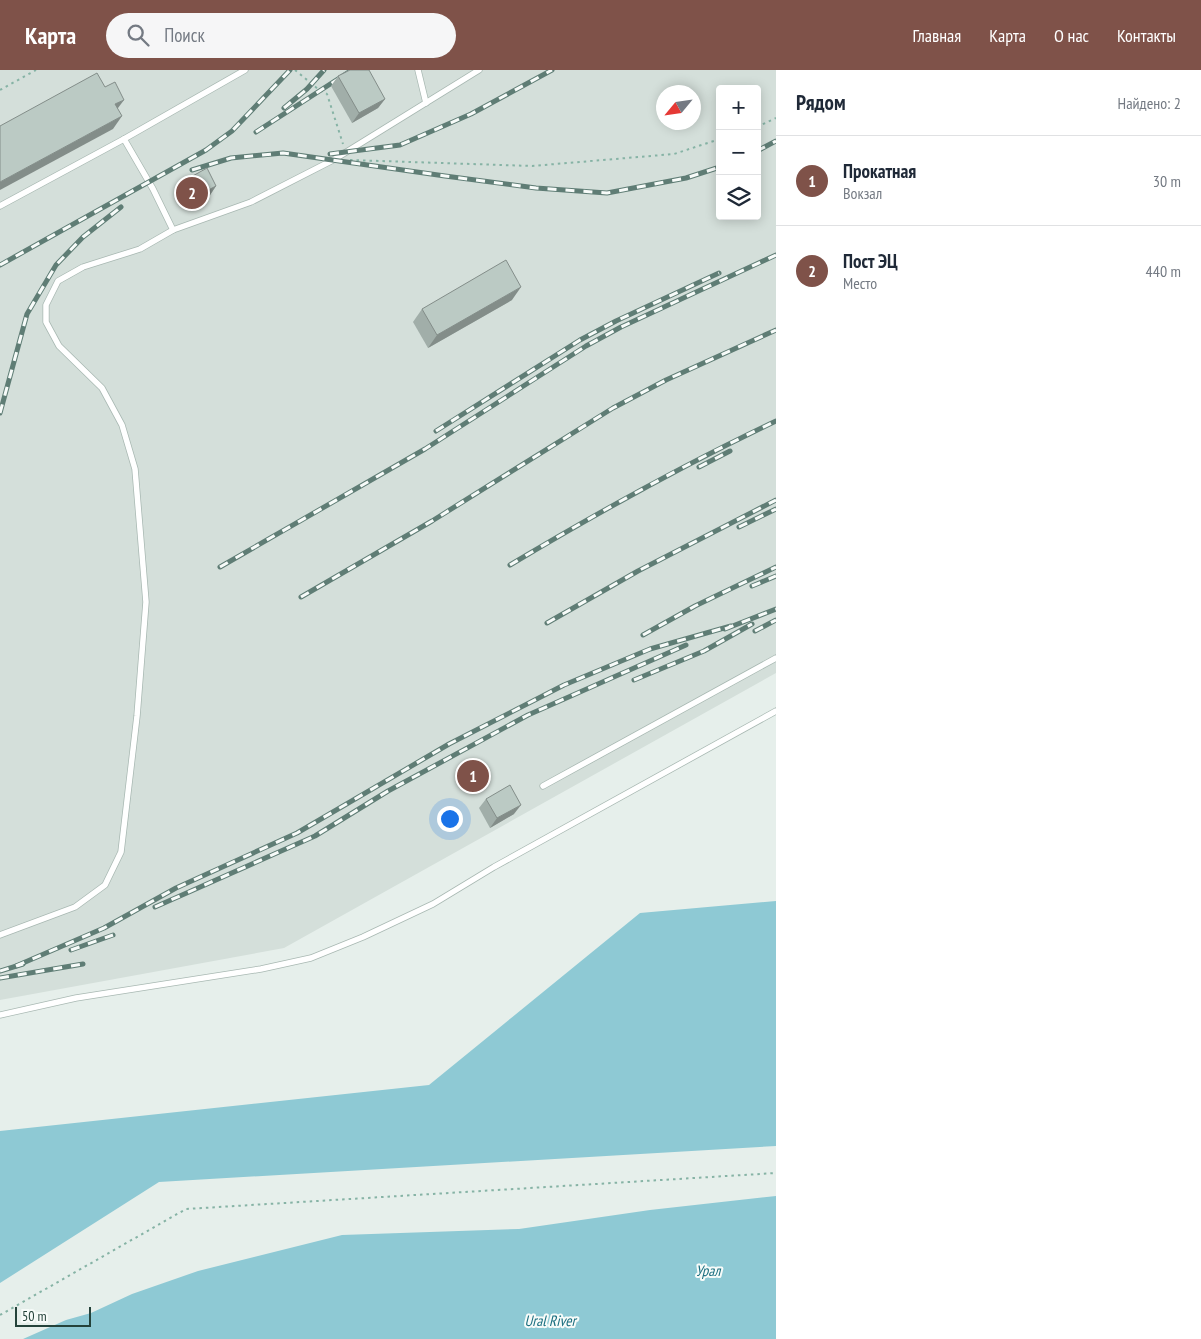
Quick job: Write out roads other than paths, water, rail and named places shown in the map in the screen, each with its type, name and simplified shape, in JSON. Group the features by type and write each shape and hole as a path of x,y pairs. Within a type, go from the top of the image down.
{"lane":[{"path":"0,206 124,139 245,70"},
{"path":"418,70 426,103"},
{"path":"0,935 75,907 104,885 121,852 129,799 145,612 135,469 122,424 102,388 59,346 46,322 46,305 58,281 83,267 140,249 173,230 251,202 335,159 479,70"},
{"path":"124,139 153,189 173,230"},
{"path":"543,786 776,658"},
{"path":"0,1015 76,998 261,969 312,958 433,904 494,867 776,711"}],"water":[{"path":"776,901 776,1146 159,1182 0,1283 0,1131 429,1085 640,913"},
{"name":"Урал","path":"776,1196 776,1339 23,1339 66,1320 91,1313 132,1294 198,1271 342,1235 519,1229 650,1210"}],"railway":[{"path":"0,265 206,150 232,131 290,70"},
{"path":"284,108 307,89 324,70"},
{"path":"256,132 352,70"},
{"path":"330,154 400,145 471,114 552,70"},
{"path":"761,149 776,141"},
{"path":"192,170 231,158 283,153 536,188 607,193 686,178 716,168"},
{"path":"0,413 27,314 56,265 83,237 121,207"},
{"path":"220,567 425,449 586,346 621,327 776,255"},
{"path":"436,431 580,340 719,273"},
{"path":"301,597 432,521 613,408 666,380 776,330"},
{"path":"510,565 708,454 776,421"},
{"path":"699,467 730,451"},
{"path":"547,623 638,571 776,500"},
{"path":"739,527 776,509"},
{"path":"643,635 695,606 776,567"},
{"path":"752,586 776,576"},
{"path":"725,629 776,609"},
{"path":"755,631 776,620"},
{"path":"634,680 704,651 752,624"},
{"path":"16,966 104,928 176,888 297,833 449,744 564,685 650,649 731,626"},
{"path":"155,907 315,836 388,791 528,715 686,645"},
{"path":"71,950 113,935"},
{"path":"0,971 23,964"},
{"path":"0,978 83,964"}],"place":[{"name":"Пост ЭЦ","path":"192,193"},
{"name":"Прокатная","path":"473,776"}],"water label":[{"name":"Ural River","path":"550,1321"}]}
